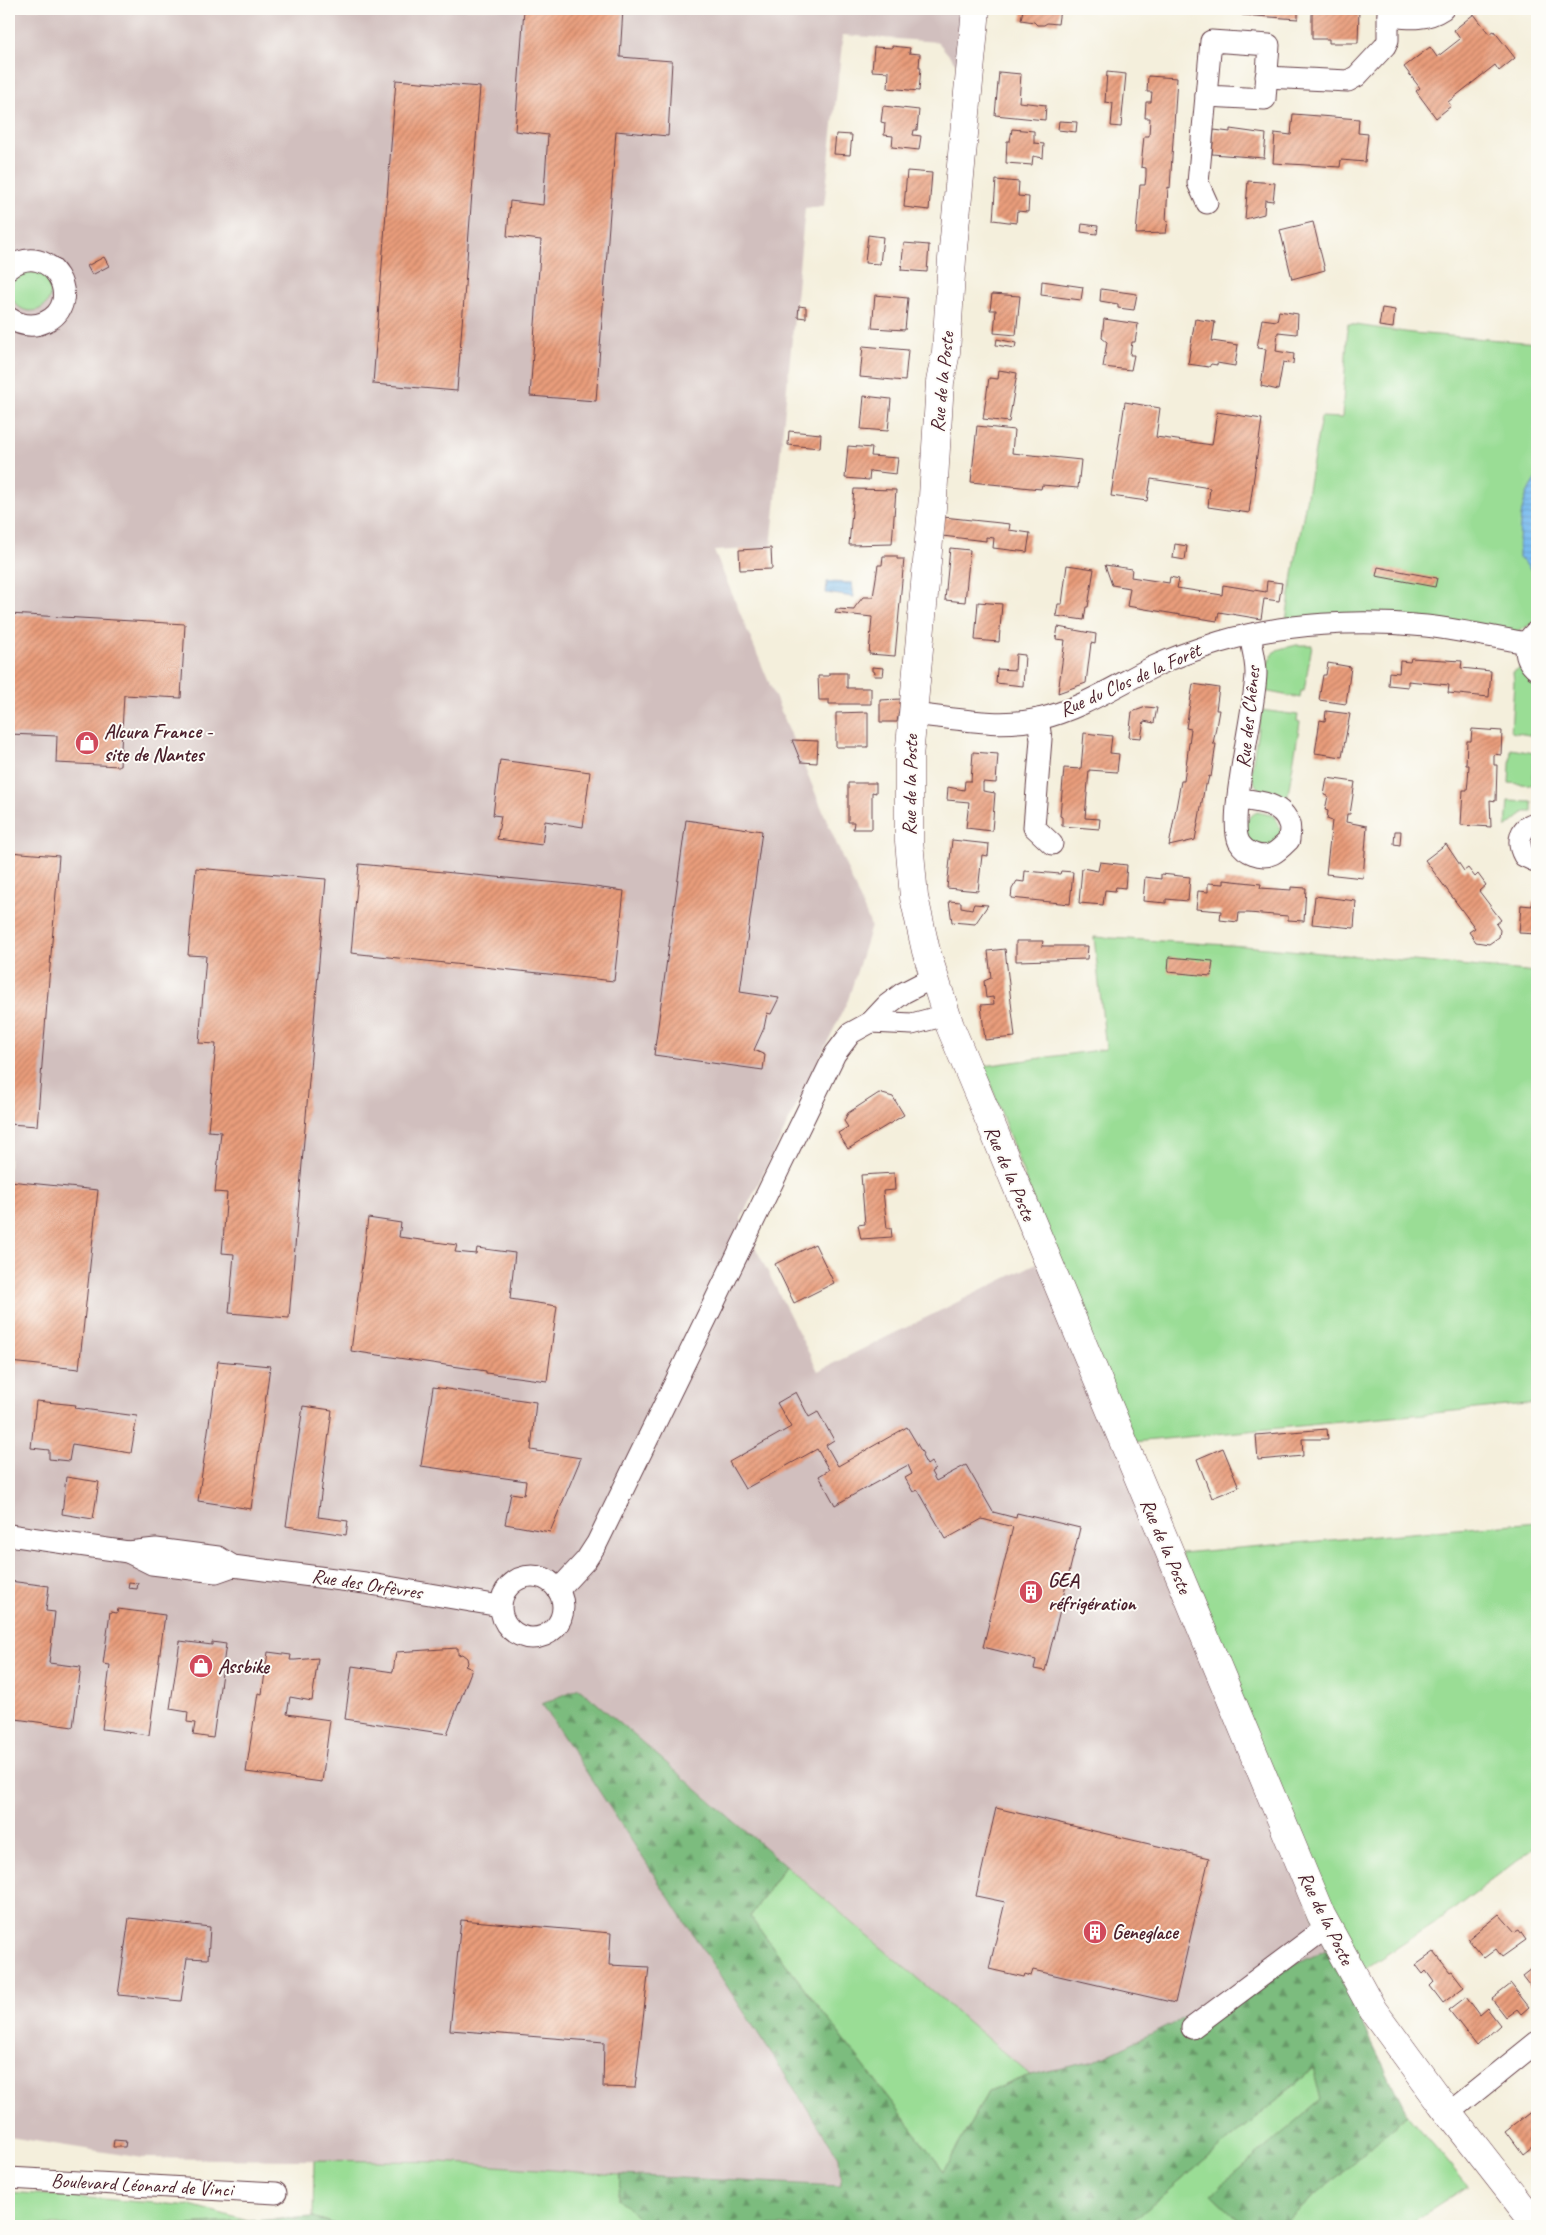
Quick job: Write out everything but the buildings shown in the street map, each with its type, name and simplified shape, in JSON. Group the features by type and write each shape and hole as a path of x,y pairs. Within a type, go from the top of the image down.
{"street":[{"name":"Rue de la Poste","path":"976,9 952,258 946,352 940,382 933,497 912,714 909,766 911,868 918,921 946,1016 1327,1926 1373,2010 1449,2113 1537,2226"},
{"path":"1266,77 1348,81 1357,76 1385,46 1388,40 1388,12 1425,18 1442,9"},
{"path":"1206,96 1265,99 1269,46 1211,41 1198,183 1207,203"},
{"path":"9,268 29,259 49,265 62,282 64,293 57,313 39,325 28,326 17,323 9,318"},
{"name":"Rue du Clos de la Forêt","path":"912,714 985,724 1038,719 1075,708 1186,653 1282,628 1377,624 1424,626 1532,637 1527,659 1537,670"},
{"name":"Rue des Chênes","path":"1239,799 1256,672 1250,635"},
{"path":"1038,719 1041,739 1034,827 1052,844"},
{"path":"1537,823 1528,826 1523,831 1519,843 1524,856 1537,862"},
{"path":"558,1590 586,1560 597,1543 835,1054 851,1033 871,1022 887,1005 903,993 934,978"},
{"path":"871,1022 912,1024 946,1016"},
{"name":"Rue des Orfèvres","path":"9,1535 128,1552 152,1564 216,1572 233,1566 364,1582 500,1606"},
{"path":"524,1577 543,1578 552,1583 558,1590 563,1609 561,1619 556,1628 540,1638 520,1637 512,1632 501,1615 500,1606 502,1596 515,1581 524,1577"},
{"path":"1192,2028 1327,1926"},
{"path":"1449,2113 1537,2042"},
{"name":"Boulevard Léonard de Vinci","path":"9,2178 276,2193"}],"shaded area":[{"path":"9,9 891,9 942,13 947,9 963,9 958,66 938,42 843,35 824,206 805,208 771,548 714,551 871,926 848,1000 741,1219 818,1371 1053,1255 1326,1950 1094,2062 1030,2075 579,1688 542,1704 839,2157 841,2186 620,2175 440,2162 143,2158 9,2137"}],"green space":[{"path":"35,271 42,274 48,280 51,291 50,299 42,308 35,311 27,311 20,308 12,299 11,287 14,280 23,272"},
{"path":"1348,324 1412,333 1537,343 1537,621 1517,632 1286,621 1321,417 1342,418"},
{"path":"1296,645 1312,645 1304,691 1301,691 1300,698 1264,691 1266,669 1273,654 1279,649"},
{"path":"1520,668 1536,685 1535,736 1511,732 1513,672"},
{"path":"1261,710 1298,715 1297,721 1300,722 1286,806 1264,794 1256,785 1251,773"},
{"path":"1511,749 1534,753 1533,785 1509,783"},
{"path":"1508,801 1532,802 1532,812 1525,812 1506,828"},
{"path":"1257,812 1275,816 1282,834 1271,847 1249,843 1246,825 1249,818"},
{"path":"1094,937 1244,946 1537,972 1537,1403 1134,1442 1053,1255 984,1066 1106,1049"},
{"path":"1537,1522 1537,1845 1441,1919 1369,1966 1346,1990 1326,1950 1181,1553"},
{"path":"579,1688 785,1865 750,1917 944,2171 988,2092 1030,2075 1094,2061 1326,1950 1408,2115 1281,2226 1245,2226 1211,2194 1321,2100 1313,2069 1127,2226 1015,2226 1006,2224 1006,2226 646,2226 619,2199 620,2175 841,2186 839,2157 542,1704"},
{"path":"785,1865 1030,2075 988,2092 944,2171 750,1917"},
{"path":"1313,2069 1322,2100 1211,2194 1245,2226 1127,2226"},
{"path":"1408,2115 1468,2186 1406,2226 1281,2226"},
{"path":"314,2160 440,2162 620,2175 619,2199 646,2226 341,2226 313,2217"},
{"path":"9,2192 194,2206 248,2221 169,2226 9,2226"},
{"path":"313,2217 341,2226 169,2226"}],"water":[{"path":"1537,477 1537,577 1519,557 1523,505"},
{"path":"827,582 852,583 854,597 826,593"}],"place":[{"name":"Alcura France - site de Nantes","path":"87,743"},
{"name":"GEA réfrigération","path":"1031,1592"},
{"name":"Assbike","path":"201,1666"},
{"name":"Geneglace","path":"1095,1932"}]}
